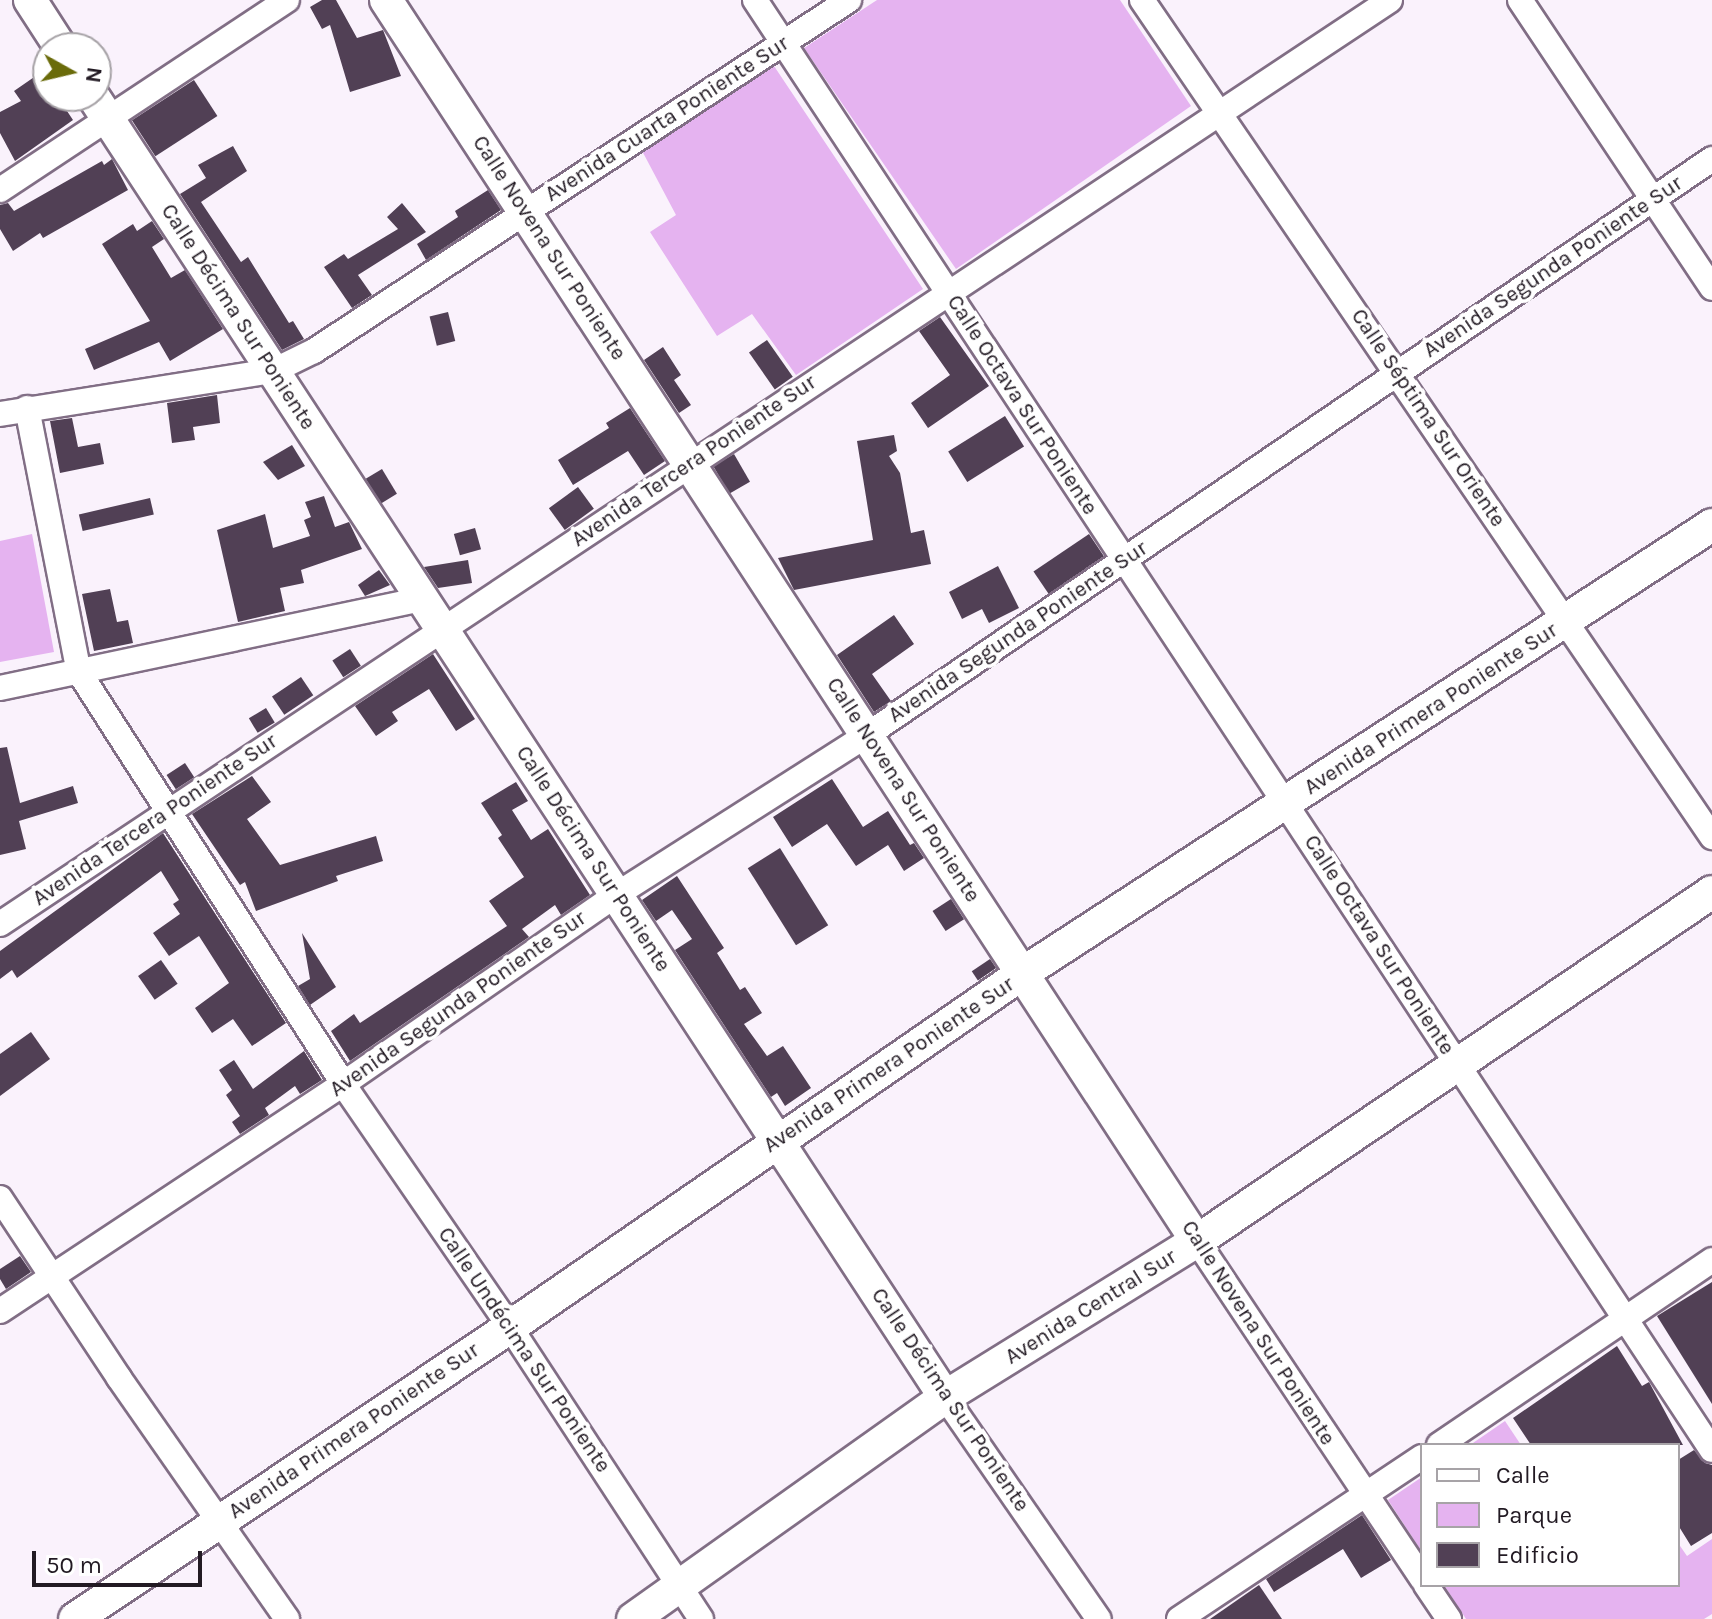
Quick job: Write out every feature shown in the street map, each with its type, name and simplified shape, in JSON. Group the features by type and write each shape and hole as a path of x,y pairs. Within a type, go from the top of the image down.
{"street":[{"path":"30,0 51,32"},
{"path":"112,101 287,0"},
{"name":"Calle Novena Sur Poniente","path":"386,0 1197,1241 1420,1576"},
{"name":"Calle Octava Sur Poniente","path":"755,0 1712,1450"},
{"name":"Avenida Cuarta Poniente Sur","path":"0,414 273,371 314,351 849,0"},
{"name":"Calle Séptima Sur Oriente","path":"1142,0 1712,837"},
{"name":"Avenida Tercera Poniente Sur","path":"0,924 947,291 1390,0"},
{"path":"1520,0 1712,288"},
{"path":"0,190 95,112"},
{"name":"Calle Décima Sur Poniente","path":"103,112 945,1397 1099,1619"},
{"name":"Avenida Segunda Poniente Sur","path":"0,1311 343,1084 616,895 867,735 1712,159"},
{"path":"27,408 79,672"},
{"name":"Avenida Primera Poniente Sur","path":"75,1619 218,1520 510,1327 1023,973 1712,525"},
{"path":"0,688 422,599"},
{"name":"Calle Undécima Sur Poniente","path":"79,672 343,1084 510,1327 701,1619"},
{"name":"Avenida Central Sur","path":"633,1619 681,1588 945,1397 1197,1241 1712,892"},
{"path":"0,1198 55,1276 119,1378 287,1619"},
{"path":"1442,1443 1712,1260"},
{"path":"1179,1619 1420,1458"},
{"path":"1427,1587 1449,1619"}],"green space":[{"path":"877,0 1120,0 1191,106 956,269 804,48"},
{"path":"770,60 923,289 796,375 752,314 717,336 650,232 676,215 640,147"},
{"path":"32,534 54,652 0,662 0,541"},
{"path":"1505,1421 1520,1443 1473,1443"},
{"path":"1420,1478 1420,1549 1388,1500"},
{"path":"1712,1539 1712,1614 1704,1619 1466,1619 1445,1587 1680,1587 1680,1546 1687,1556"}],"building":[{"path":"322,0 336,0 357,38 383,30 401,76 350,92 330,25 322,29 310,7"},
{"path":"32,79 32,112 68,112 73,120 15,161 0,133 0,112 21,101 14,91"},
{"path":"194,80 217,116 155,156 132,120"},
{"path":"233,146 247,171 201,202 241,262 248,257 289,323 293,321 304,339 282,350 180,194 206,178 198,165"},
{"path":"112,159 128,190 43,238 40,233 13,251 0,229 0,205 8,203 14,211 102,161 104,165"},
{"path":"488,190 501,210 426,260 417,244 458,217 455,211"},
{"path":"402,203 426,232 358,275 372,295 352,308 324,267 344,254 348,259 398,229 387,217"},
{"path":"152,221 164,239 152,247 171,278 185,270 223,329 170,361 159,342 94,370 85,349 150,321 102,244 133,224 137,231"},
{"path":"448,312 455,341 437,346 430,317"},
{"path":"940,317 989,386 928,428 911,403 950,375 919,331"},
{"path":"767,340 793,377 775,389 749,353"},
{"path":"663,347 681,375 674,380 691,405 679,413 644,360"},
{"path":"217,395 220,423 193,427 195,440 172,443 167,403"},
{"path":"630,408 665,461 644,475 628,451 573,485 558,460 609,428 606,423"},
{"path":"1005,416 1024,447 967,482 948,452"},
{"path":"72,418 78,447 100,443 104,464 60,473 50,421"},
{"path":"894,435 897,451 889,456 900,473 911,533 924,530 931,564 794,590 778,558 873,540 857,441"},
{"path":"292,445 305,466 278,480 263,462"},
{"path":"734,454 750,482 729,494 713,466"},
{"path":"382,469 397,494 381,504 366,479"},
{"path":"578,487 594,509 565,530 549,508"},
{"path":"324,496 335,527 349,522 362,549 301,570 304,583 280,588 285,611 238,622 217,530 265,514 273,548 310,536 304,520 311,517 305,502"},
{"path":"150,498 154,515 83,531 79,514"},
{"path":"475,528 481,549 460,555 454,534"},
{"path":"1089,534 1104,556 1049,594 1033,571"},
{"path":"468,560 472,583 438,588 424,567"},
{"path":"998,566 1019,608 989,623 982,609 962,619 949,592"},
{"path":"379,570 390,585 365,596 358,585"},
{"path":"110,589 117,622 128,620 133,643 94,651 82,594"},
{"path":"894,615 914,644 872,674 891,701 874,712 837,655"},
{"path":"350,649 361,666 343,677 332,660"},
{"path":"433,654 475,719 456,731 429,689 392,712 398,721 376,736 355,706"},
{"path":"301,677 313,695 284,715 272,697"},
{"path":"266,708 275,723 258,733 249,718"},
{"path":"7,747 20,803 73,786 78,803 19,821 26,849 0,855 0,748"},
{"path":"185,763 194,777 176,789 167,775"},
{"path":"252,776 271,802 247,819 280,865 376,836 383,861 336,876 338,881 256,911 245,882 240,885 192,814"},
{"path":"832,779 863,827 888,811 910,845 914,843 924,858 904,871 888,845 856,866 827,824 792,847 773,817"},
{"path":"516,782 528,801 512,810 531,840 548,829 590,895 561,915 555,905 522,929 529,937 350,1061 331,1031 354,1014 360,1023 507,926 489,901 524,877 498,838 502,835 481,803"},
{"path":"163,833 286,1023 252,1046 233,1019 212,1033 195,1008 229,983 199,936 169,956 153,933 180,914 173,904 179,900 161,871 17,978 12,970 0,979 0,951"},
{"path":"780,848 828,925 796,945 748,868"},
{"path":"677,876 724,948 717,953 740,990 745,987 762,1013 744,1024 767,1056 783,1046 811,1088 785,1106 777,1093 771,1097 675,950 692,939 672,910 656,921 642,900"},
{"path":"951,899 964,919 946,931 933,911"},
{"path":"302,933 336,987 310,1005 298,986 310,979"},
{"path":"990,959 996,968 978,980 972,971"},
{"path":"161,960 178,984 155,1000 138,976"},
{"path":"31,1032 50,1059 0,1096 0,1054"},
{"path":"304,1051 322,1080 300,1094 295,1086 265,1108 269,1115 240,1134 232,1122 240,1116 226,1095 232,1090 219,1070 234,1060 253,1089"},
{"path":"20,1256 31,1272 6,1289 0,1279 0,1269"},
{"path":"1712,1282 1712,1404 1657,1316"},
{"path":"1617,1346 1642,1386 1649,1382 1683,1445 1530,1443 1513,1418"},
{"path":"1694,1450 1705,1463 1712,1465 1712,1533 1691,1546 1680,1528 1680,1459"},
{"path":"1362,1515 1391,1560 1361,1578 1343,1549 1274,1592 1266,1579"},
{"path":"1259,1585 1282,1619 1210,1619"}]}
